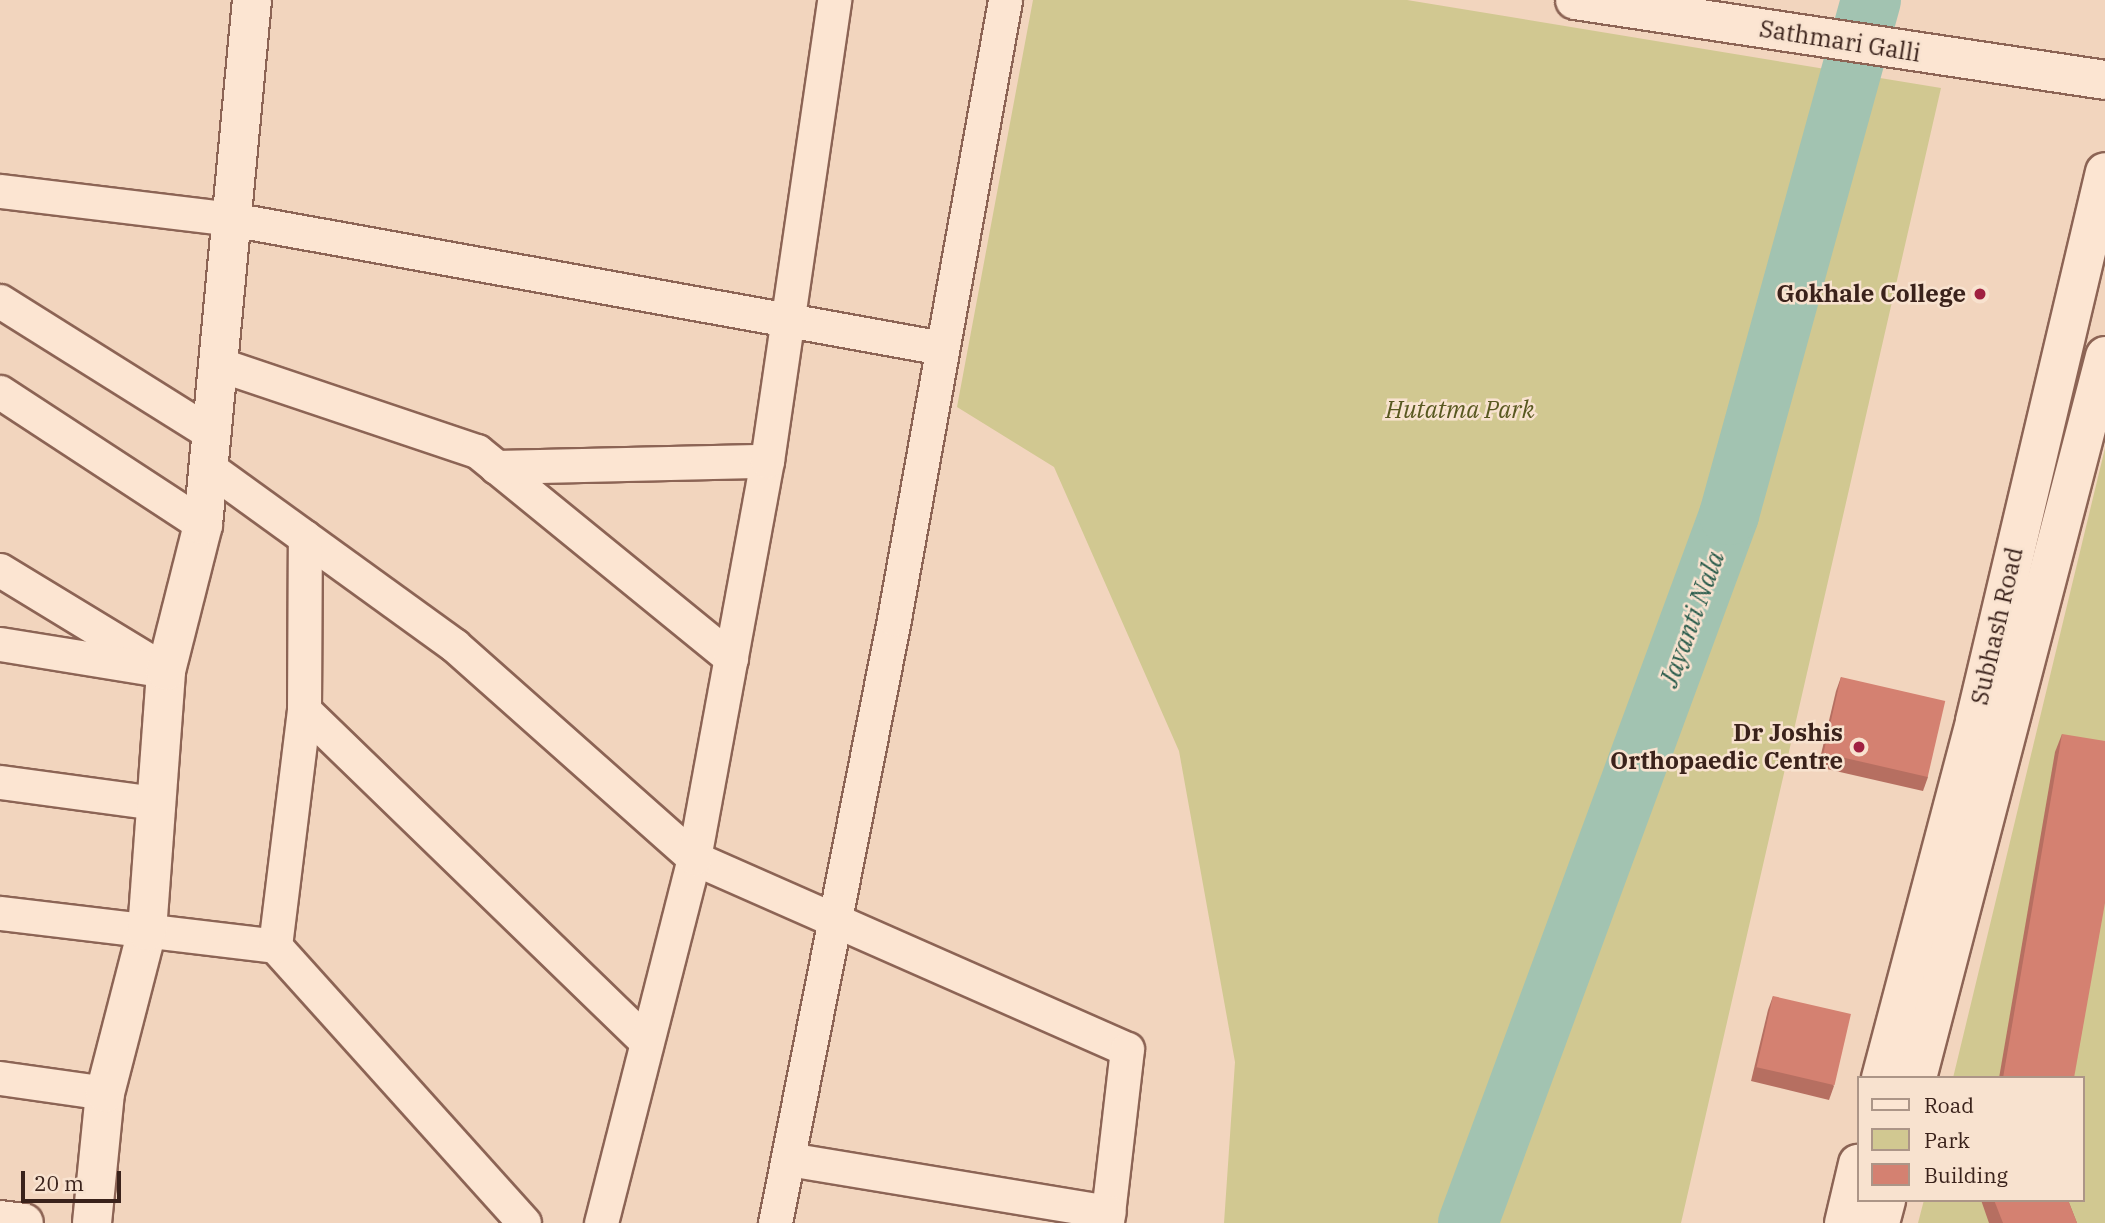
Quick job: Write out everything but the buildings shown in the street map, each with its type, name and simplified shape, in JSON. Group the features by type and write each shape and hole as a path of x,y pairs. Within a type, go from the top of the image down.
{"street":[{"path":"92,1223 105,1093 147,931 166,671 203,525 252,0"},
{"path":"601,1223 694,858 767,461 834,0"},
{"path":"775,1223 835,920 1004,0"},
{"name":"Sathmari Galli","path":"1575,0 1658,6 1836,41 2105,80"},
{"name":"Subhash Road","path":"1882,1076 1975,721 2105,172"},
{"path":"0,191 231,219 942,348"},
{"path":"0,301 210,451 305,537 454,645 694,858 1127,1049 1108,1218 788,1159"},
{"name":"Subhash Road","path":"1918,1076 2105,356"},
{"path":"218,364 477,451 731,658"},
{"path":"0,392 203,525"},
{"path":"496,467 767,461"},
{"path":"275,946 304,710 305,537"},
{"path":"0,570 166,671"},
{"path":"0,644 166,671"},
{"path":"304,710 647,1042"},
{"path":"0,782 156,803"},
{"path":"0,913 275,946 524,1223"},
{"path":"0,1079 105,1093"},
{"path":"1844,1223 1856,1172"},
{"path":"1880,1223 1885,1202"},
{"path":"0,1220 24,1223"}],"green space":[{"name":"Hutatma Park","path":"1033,0 1407,0 1941,88 1681,1223 1224,1223 1235,1062 1179,751 1054,467 957,407"},
{"path":"2105,448 2105,1223 1918,1223 1923,1202 2084,1202 2084,1076 1953,1076"}],"waterway":[{"name":"Jayanti Nala","path":"1468,1223 1729,515 1871,0"}],"place":[{"name":"Gokhale College","path":"1980,294"},
{"name":"Dr Joshis Orthopaedic Centre","path":"1859,747"}]}
